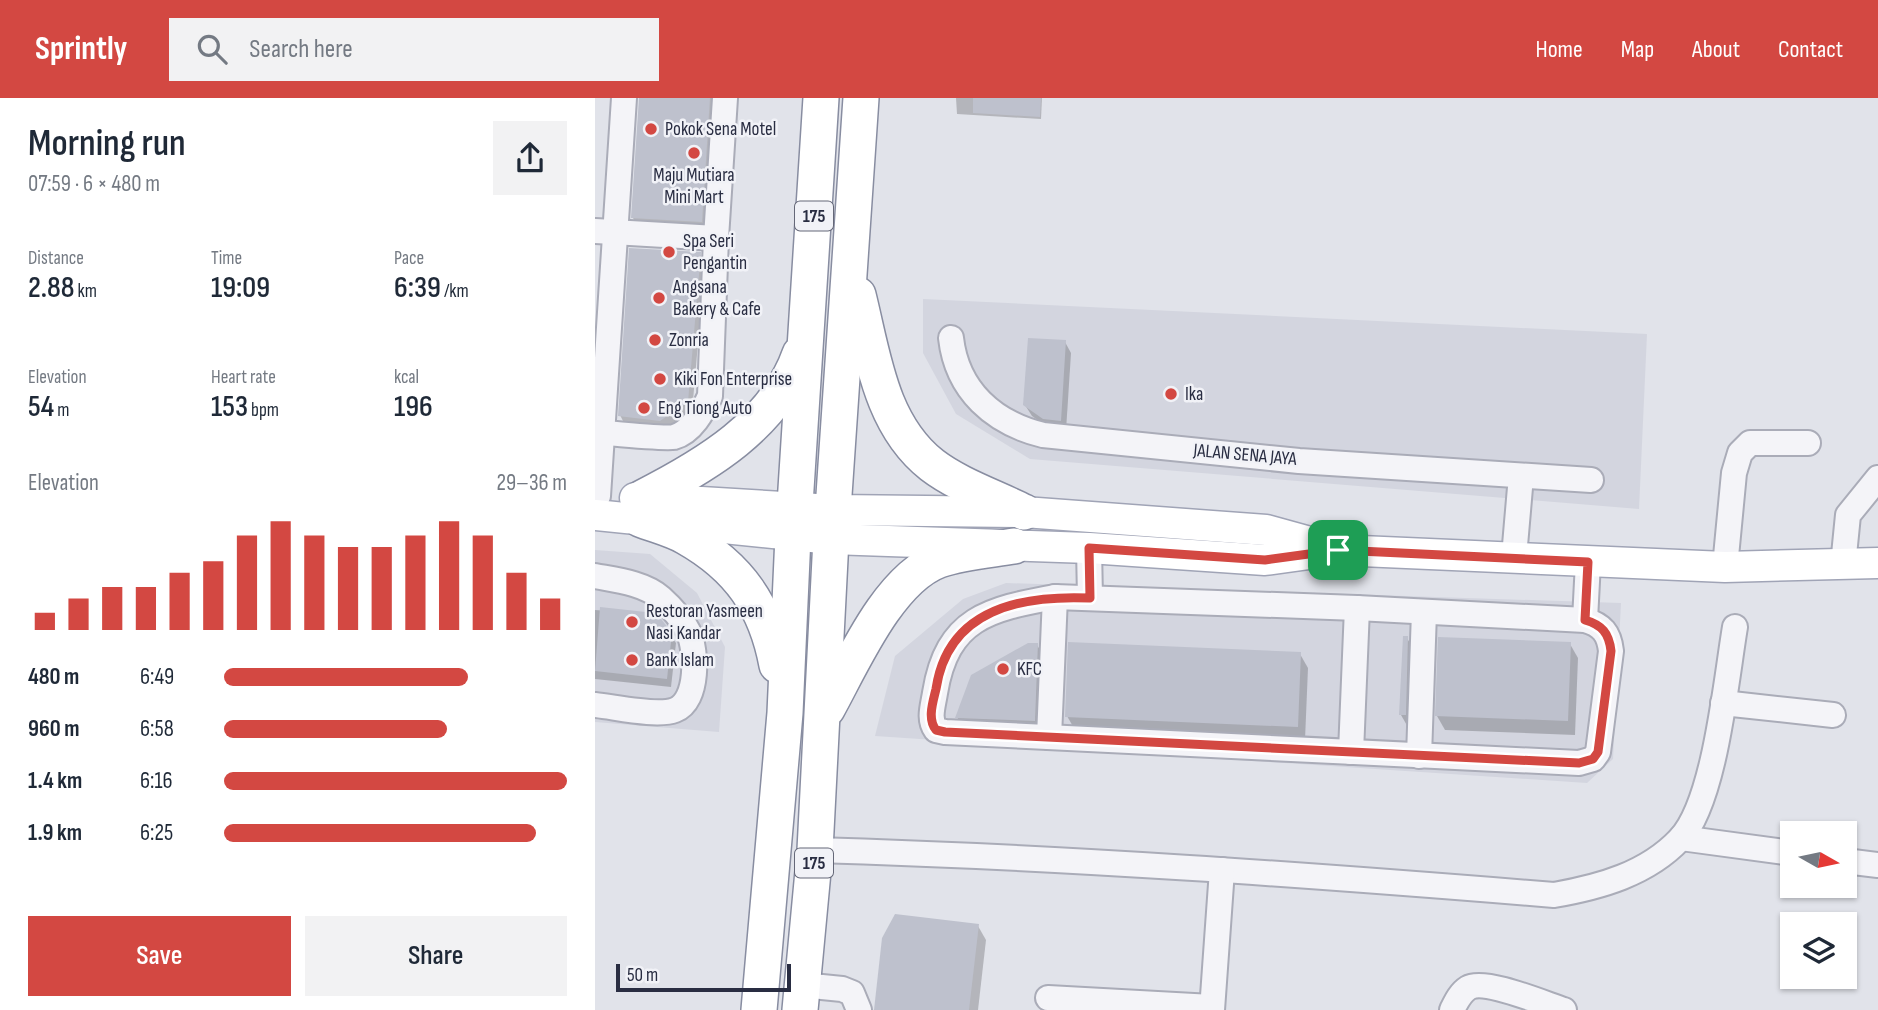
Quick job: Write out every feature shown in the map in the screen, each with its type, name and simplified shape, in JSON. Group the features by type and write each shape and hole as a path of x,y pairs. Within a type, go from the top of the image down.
{"highway":[{"name":"175","path":"759,1010 786,713 794,521 821,98"},
{"name":"175","path":"801,997 815,850 860,98"},
{"path":"850,261 879,380 894,418 909,442 933,466 1024,512"},
{"path":"786,713 772,643 763,614 743,585 724,564 641,509 736,440 775,402 792,377 807,334"},
{"path":"823,715 873,625 888,602 911,579 937,561 1014,546"}],"main road":[{"path":"596,502 641,509 833,524 1014,546 1089,548 1265,560 1338,550 1725,567 1878,563"},
{"path":"833,524 1024,512 1266,530 1338,550"}],"street":[{"path":"596,502 605,232 624,98"},
{"path":"599,432 674,437 690,427 702,413 710,396 725,98"},
{"path":"605,232 716,239"},
{"name":"JALAN SENA JAYA","path":"951,338 953,358 964,383 984,405 1020,429 1043,435 1299,461 1591,480"},
{"path":"1725,567 1734,473 1740,453 1750,443 1808,443"},
{"path":"1514,557 1521,476"},
{"path":"1843,565 1848,515 1878,478"},
{"path":"1089,548 1090,598"},
{"path":"1585,620 1588,562"},
{"path":"595,581 638,586 659,596 675,612 688,632 693,650 694,682 687,702 675,710 656,712 595,705"},
{"path":"1049,737 1055,597"},
{"path":"1055,597 1090,598 1585,620 1597,624 1604,631 1609,637 1611,651 1601,743 1593,759 1579,763 940,732 933,727 931,718 937,682 948,651 960,633 978,618 998,609 1055,597"},
{"path":"1351,752 1357,608"},
{"path":"1419,756 1424,612"},
{"path":"815,850 986,856 1222,870 1555,895 1589,890 1628,876 1655,859 1681,838 1703,800 1723,704 1735,627"},
{"path":"1723,704 1833,715"},
{"path":"1681,838 1780,851"},
{"path":"1857,862 1878,865"},
{"path":"1048,998 1212,1009 1222,870"},
{"path":"1452,1010 1457,999 1469,987 1485,984 1564,1010"},
{"path":"801,997 842,989 852,993 859,1010"}],"shaded area":[{"path":"923,299 1647,334 1639,509 1030,459 956,414 923,353"},
{"path":"595,550 650,554 697,593 725,647 719,732 595,722"},
{"path":"1006,583 1621,603 1613,759 1587,783 875,736 895,656 963,599"}],"building":[{"path":"639,98 710,98 702,222 631,218"},
{"path":"973,98 1041,98 1040,117 973,113"},
{"path":"629,248 701,252 688,402 660,421 618,416"},
{"path":"1028,338 1066,340 1061,421 1043,419 1023,405"},
{"path":"600,607 655,613 661,619 672,633 667,679 595,671"},
{"path":"1403,636 1408,636 1406,715 1399,715"},
{"path":"1438,637 1571,642 1568,721 1435,716"},
{"path":"1068,642 1301,652 1298,727 1065,717"},
{"path":"1028,643 1038,643 1035,721 955,718 971,675"},
{"path":"895,914 979,924 969,1010 874,1010 882,938"}],"place":[{"name":"Pokok Sena Motel","path":"651,129"},
{"name":"Maju Mutiara Mini Mart","path":"694,153"},
{"name":"Spa Seri Pengantin","path":"669,252"},
{"name":"Angsana Bakery & Cafe","path":"659,298"},
{"name":"Zonria","path":"655,340"},
{"name":"Kiki Fon Enterprise","path":"660,379"},
{"name":"Ika","path":"1171,394"},
{"name":"Eng Tiong Auto","path":"644,408"},
{"name":"Restoran Yasmeen Nasi Kandar","path":"632,622"},
{"name":"Bank Islam","path":"632,660"},
{"name":"KFC","path":"1003,669"}],"route":[{"path":"1089,548 1265,560 1338,550 1588,562 1585,620 1597,624 1604,631 1609,637 1611,651 1601,743 1593,759 1579,763 940,732 931,723 937,682 948,651 960,633 978,618 998,609 1055,597 1090,598 1089,548"}]}
